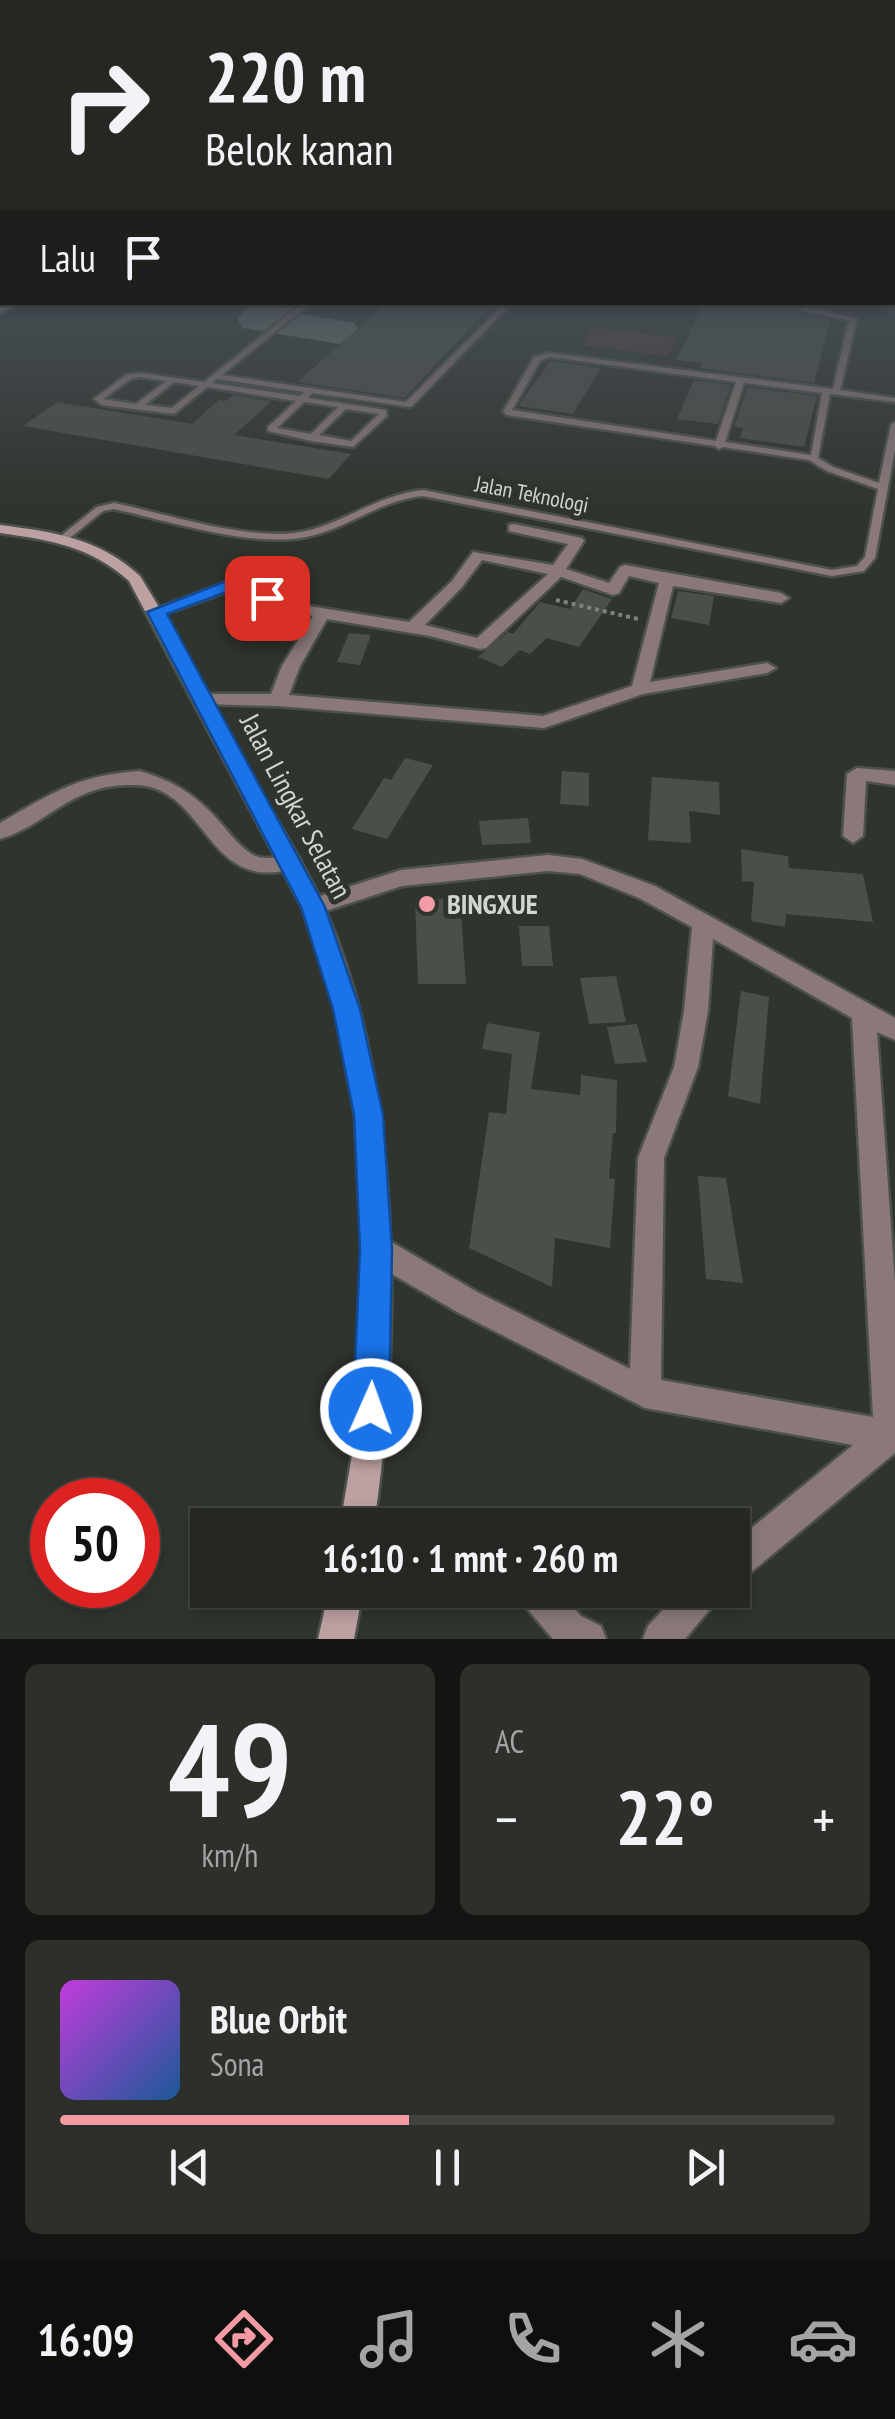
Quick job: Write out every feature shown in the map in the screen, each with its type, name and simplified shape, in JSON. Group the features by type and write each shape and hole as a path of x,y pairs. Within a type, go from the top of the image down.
{"main road":[{"name":"Jalan Lingkar Selatan","path":"0,529 105,551 135,579 313,907 347,1009 368,1115 376,1249 370,1449 361,1508"},
{"path":"336,1639 342,1608"}],"street":[{"path":"156,612 229,586 322,614 414,627 480,644 558,571 578,541 514,528"},
{"path":"414,627 457,584 478,555 558,571 613,590 625,570 781,598"},
{"path":"640,689 667,580"},
{"path":"278,700 290,666 322,614"},
{"path":"200,698 278,700 544,722 640,689 767,668"},
{"path":"853,836 857,774 895,778"},
{"path":"0,832 83,785 107,779 149,778 183,793 244,864 270,870 288,863"},
{"path":"313,907 401,878 548,863 603,874 703,922 895,1030"},
{"path":"645,1393 651,1158 686,1067 696,1011 703,922"},
{"path":"864,1016 893,1437"},
{"path":"376,1249 469,1303 645,1393 893,1437"},
{"path":"750,1552 893,1437"},
{"path":"549,1608 568,1630 588,1639"},
{"path":"661,1639 688,1608"}],"lane":[{"path":"244,353 205,384 174,411 102,404 98,399 129,377 174,379 205,384 300,399 344,406 384,414 353,444 271,429 300,399 310,391"},
{"path":"216,376 408,406 460,353"},
{"path":"811,458 815,456 842,353"},
{"path":"883,488 811,458 506,412 542,356 895,400"},
{"path":"636,366 641,356"},
{"path":"136,408 174,379"},
{"path":"719,446 742,380"},
{"path":"311,438 344,406"},
{"name":"Jalan Teknologi","path":"62,539 100,510 114,506 282,536 308,534 402,495 423,493 832,574 860,570 870,558 895,425"}],"path":[{"path":"534,592 574,606 657,622"}],"building":[{"path":"329,353 446,353 405,398 297,382"},
{"path":"679,353 821,353 814,383 700,368 702,363 676,360"},
{"path":"550,361 601,368 573,414 518,406"},
{"path":"694,380 731,385 718,424 677,419"},
{"path":"747,387 817,396 804,447 740,438 743,428 734,427"},
{"path":"233,395 272,401 234,435 351,454 329,479 23,426 57,402 192,424 219,400 226,401"},
{"path":"583,589 612,599 579,647 547,638 530,654 520,650 502,667 478,657 508,632 513,634 540,602 570,609"},
{"path":"678,591 714,596 709,625 671,618"},
{"path":"349,633 371,635 360,665 337,662"},
{"path":"405,758 433,765 387,839 352,829 384,778 391,780"},
{"path":"562,771 589,773 589,806 560,804"},
{"path":"652,777 719,782 720,815 689,811 691,843 648,840"},
{"path":"528,818 531,843 482,845 479,821"},
{"path":"741,849 788,856 789,868 863,874 873,922 786,914 785,927 751,921 754,882 742,881"},
{"path":"460,898 466,984 418,984 415,900"},
{"path":"519,926 549,926 553,966 522,966"},
{"path":"616,976 626,1022 589,1024 580,978"},
{"path":"741,991 769,997 760,1104 728,1096"},
{"path":"487,1023 540,1032 531,1089 580,1095 581,1075 617,1080 616,1133 609,1178 615,1179 610,1248 555,1238 552,1287 469,1248 489,1112 506,1114 512,1054 482,1049"},
{"path":"637,1024 647,1062 615,1064 607,1027"},
{"path":"698,1176 726,1178 743,1283 706,1279"}],"place":[{"name":"BINGXUE","path":"427,904"}],"route":[{"path":"267,598 229,586 156,612 313,907 347,1009 368,1115 376,1249 371,1409"}]}
